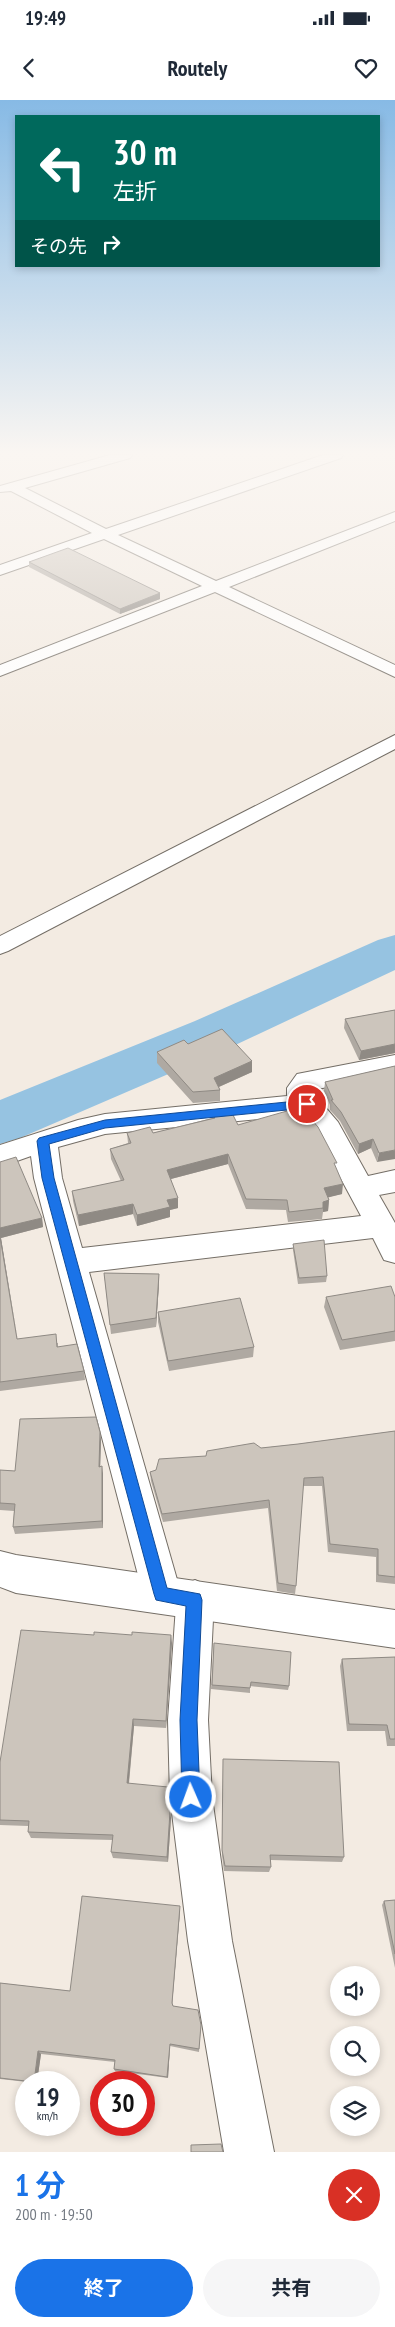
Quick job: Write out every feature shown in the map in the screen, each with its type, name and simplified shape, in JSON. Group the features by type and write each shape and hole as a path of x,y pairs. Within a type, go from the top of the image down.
{"street":[{"path":"0,570 56,551"},
{"path":"141,551 395,672"},
{"path":"0,671 306,551"},
{"path":"0,946 395,741"},
{"path":"394,1064 306,1081 300,1088 300,1095 328,1129 395,1251"},
{"path":"0,1156 43,1141 105,1124 307,1104"},
{"path":"43,1141 48,1178 72,1262 178,1597 188,1720 191,1797 210,1940 248,2152"},
{"path":"362,1188 395,1181"},
{"path":"72,1262 381,1224"},
{"path":"0,1569 16,1574 395,1629"}],"building":[{"path":"60,551 74,551 160,593 120,609 29,562"},
{"path":"395,1010 395,1044 361,1051 345,1019"},
{"path":"222,1029 252,1061 214,1078 220,1090 193,1092 157,1052 184,1040 188,1044"},
{"path":"395,1066 395,1150 379,1153 373,1139 359,1144 341,1112 331,1100 333,1100 325,1082"},
{"path":"301,1107 318,1127 337,1163 334,1163 343,1184 324,1188 329,1200 323,1202 323,1208 289,1212 287,1200 246,1199 228,1154 167,1170 178,1198 167,1200 170,1207 137,1215 133,1204 78,1215 72,1191 124,1180 110,1149 131,1143 127,1133 150,1127 153,1133 215,1118 212,1115 232,1113 238,1125"},
{"path":"16,1157 42,1218 0,1228 0,1162"},
{"path":"0,1237 17,1339 56,1334 57,1347 77,1344 84,1371 0,1382"},
{"path":"324,1240 327,1276 299,1278 293,1244"},
{"path":"104,1273 159,1274 156,1318 110,1325"},
{"path":"391,1286 395,1297 395,1331 342,1340 326,1297"},
{"path":"240,1298 254,1347 168,1361 158,1312"},
{"path":"96,1417 100,1432 99,1467 102,1466 102,1521 13,1527 15,1504 0,1503 0,1470 15,1471 20,1419"},
{"path":"395,1431 395,1577 378,1575 378,1549 330,1544 323,1477 304,1478 296,1586 278,1583 269,1500 162,1514 150,1472 156,1470 159,1459 206,1456 207,1451 254,1443 261,1448"},
{"path":"21,1630 94,1635 94,1632 132,1635 132,1632 171,1635 166,1721 133,1719 127,1783 168,1787 170,1812 167,1857 111,1852 113,1835 28,1832 29,1821 0,1820 0,1762"},
{"path":"214,1643 291,1652 289,1686 251,1682 250,1688 212,1685"},
{"path":"395,1657 395,1739 390,1739 387,1725 349,1724 342,1659"},
{"path":"223,1759 339,1762 344,1857 270,1855 271,1867 225,1866 222,1850"},
{"path":"82,1896 180,1906 172,2003 173,2006 198,2010 201,2025 199,2049 170,2044 167,2077 155,2075 155,2071 114,2069 115,2060 38,2051 35,2071 15,2071 15,2080 0,2078 0,1983 70,1991"},
{"path":"395,1900 395,1954 384,1901"},
{"path":"221,2144 223,2152 191,2152 191,2145"}],"waterway":[{"path":"0,1123 213,1034 395,951"}],"route":[{"path":"191,1797 188,1720 195,1600 162,1594 48,1178 43,1141 105,1124 307,1104"}]}
